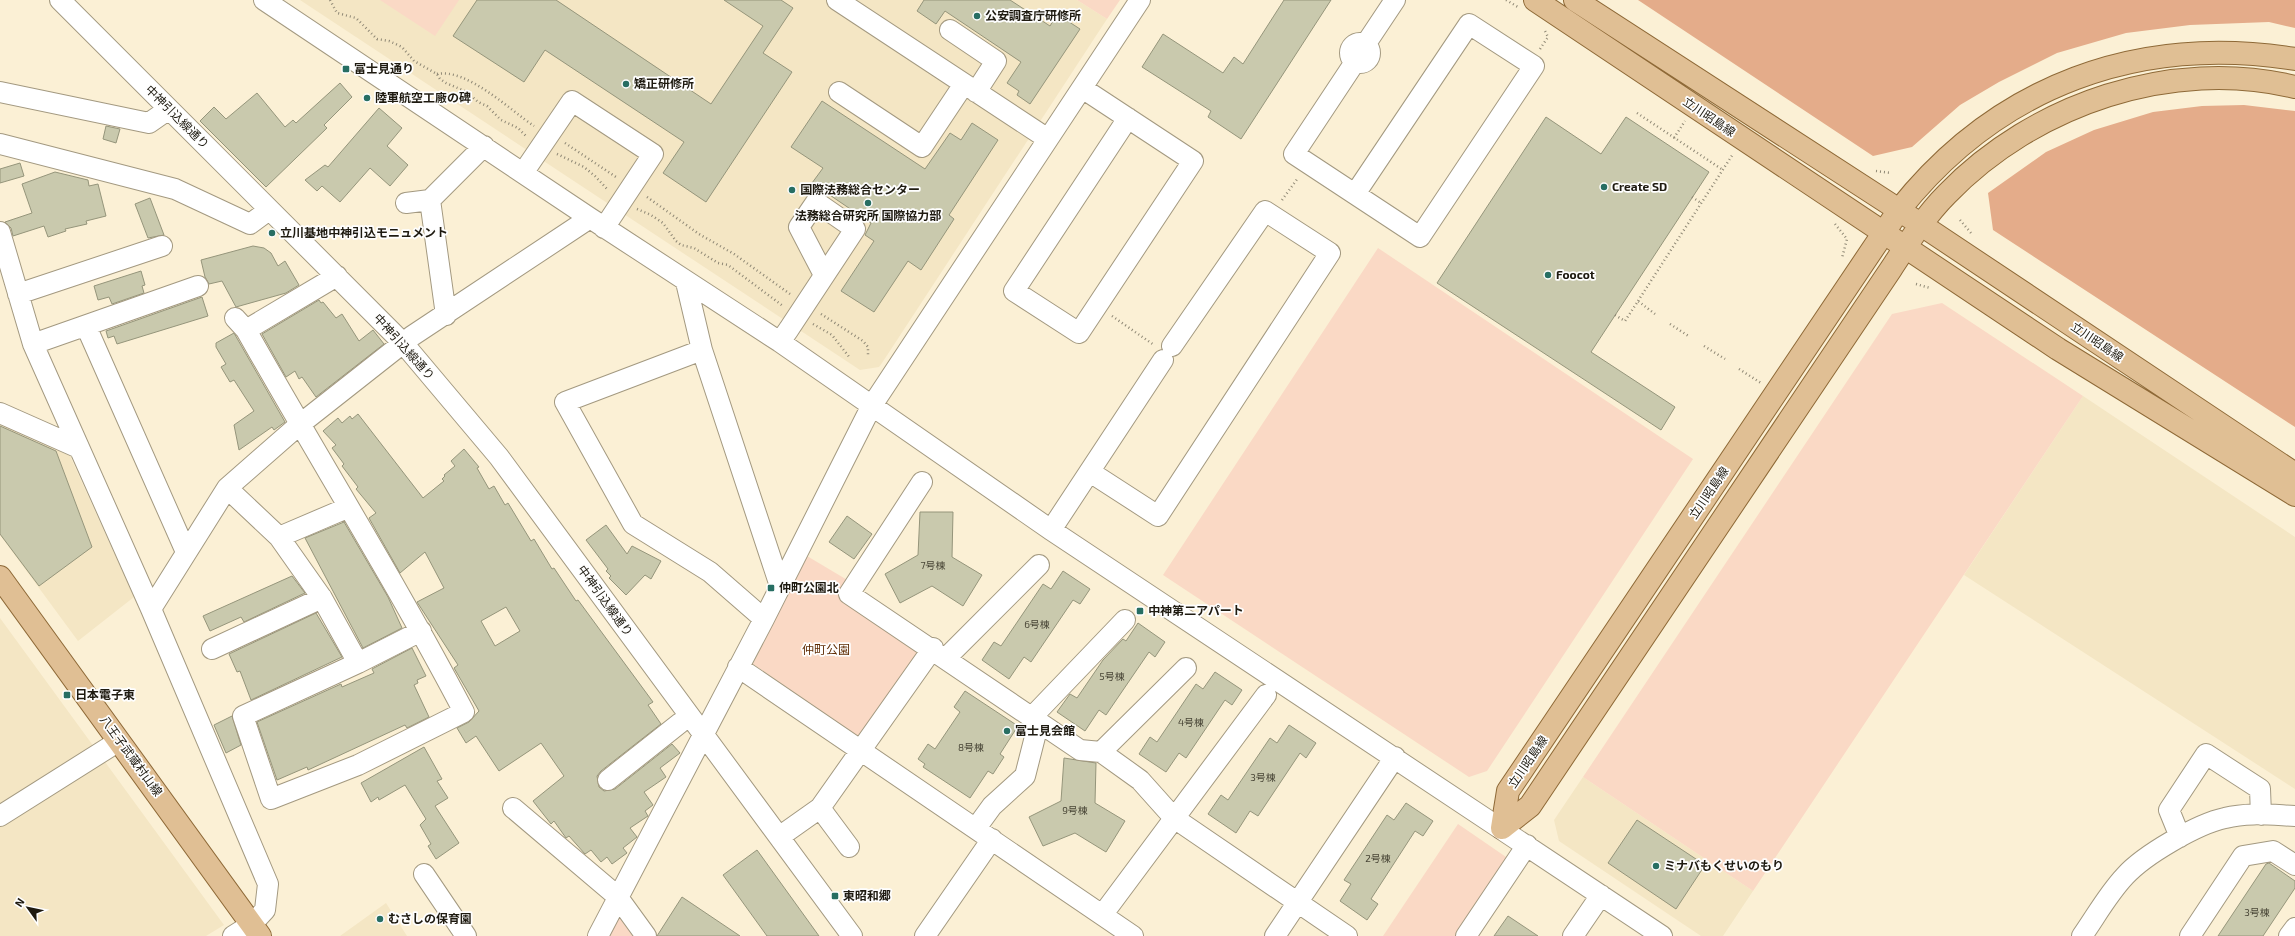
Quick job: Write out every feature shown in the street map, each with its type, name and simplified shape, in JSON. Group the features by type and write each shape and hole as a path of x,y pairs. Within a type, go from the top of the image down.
{"main road":[{"name":"立川昭島線","path":"1535,0 2058,349 2295,495"},
{"name":"立川昭島線","path":"1575,0 1899,210 2295,474"},
{"path":"1899,210 1924,179 1969,138 2034,95 2070,79 2138,60 2182,53 2251,53 2295,59"},
{"path":"1502,828 1530,806 1905,248 1921,225 1947,194 1996,151 2032,128 2098,98 2175,81 2213,78 2250,79 2295,87"},
{"name":"立川昭島線","path":"1502,828 1508,791 1899,210"},
{"name":"八王子武蔵村山線","path":"0,577 256,930"}],"street":[{"name":"中神引込線通り","path":"60,0 403,343 500,457 700,740"},
{"path":"264,0 686,282 780,342 871,407 1051,530 1502,828 1662,936"},
{"path":"837,0 1048,139"},
{"path":"598,936 617,896 764,619 871,407 1140,0"},
{"path":"1355,194 1469,24 1534,66 1420,237 1294,154 1395,0"},
{"path":"839,92 922,147 970,88 996,61 950,30"},
{"path":"1082,88 1128,118 1193,161 1078,333 1014,291 1128,118"},
{"path":"0,92 149,123 169,109"},
{"path":"151,609 227,488 299,425 403,343 597,223 627,194 653,154 572,100 523,173"},
{"path":"0,144 175,189 250,224 269,210"},
{"path":"406,203 430,200 484,146"},
{"path":"430,200 446,315"},
{"path":"1051,530 1090,472 1165,352 1265,211 1330,253 1158,516 1090,472"},
{"path":"0,232 11,285 33,344 151,609 268,884 265,910 256,930 233,936"},
{"path":"11,285 162,246"},
{"path":"780,342 824,275"},
{"path":"337,276 241,324 347,508 421,631 464,712 358,765 271,799 243,716 358,664 421,631"},
{"path":"686,282 702,350 780,586"},
{"path":"33,344 198,286"},
{"path":"86,326 186,552"},
{"path":"702,350 565,402 633,524 710,572 764,619"},
{"path":"0,413 78,448"},
{"path":"922,482 849,594 940,653 1080,750 1101,752 1140,780 1174,818 1347,936"},
{"path":"227,488 279,537 322,598 358,664"},
{"path":"279,537 347,508"},
{"path":"531,520 680,723 700,740 779,837 852,936"},
{"path":"779,837 820,808 862,751 940,653 1039,564"},
{"path":"212,649 322,598"},
{"path":"976,828 992,806 1025,776 1035,719 1125,620"},
{"path":"738,667 1103,914 1133,936"},
{"path":"1101,752 1186,668"},
{"path":"1103,914 1266,695"},
{"path":"608,780 680,723"},
{"path":"0,816 119,741"},
{"path":"2180,837 2169,810 2206,754 2260,789 2261,814"},
{"path":"1275,936 1395,757"},
{"path":"513,808 617,896 646,936"},
{"path":"820,808 849,847"},
{"path":"2082,936 2114,889 2126,875 2180,837 2209,822 2225,818 2261,814 2295,816"},
{"path":"925,936 992,839"},
{"path":"1466,936 1527,845"},
{"path":"2190,936 2243,856 2273,851 2295,865"},
{"path":"424,874 466,936"},
{"path":"1573,936 1601,895"}],"path":[{"path":"330,0 337,13 356,18 377,39 398,44 414,61 437,74 440,79 467,92 478,102 487,106 501,120 518,128 528,138 545,140 627,194 663,223 676,241 694,248 718,263 728,264 769,297 801,310 863,341 868,347 868,355"},
{"path":"1531,64 1548,37 1543,24"},
{"path":"437,74 452,73 472,81 512,112 567,161 584,168 734,254 832,335 850,358"},
{"path":"1637,113 1723,170"},
{"path":"1674,138 1686,119"},
{"path":"1615,315 1625,321 1735,151"},
{"path":"1272,215 1308,163"},
{"path":"1692,197 1701,204"},
{"path":"1638,301 1655,314"},
{"path":"1097,306 1165,352"},
{"path":"1670,324 1690,337"},
{"path":"1704,346 1725,359"},
{"path":"1739,369 1764,386"}],"shaded area":[{"name":"国際法務総合センター","path":"300,0 1077,0 1107,19 882,363 879,367 860,370"},
{"path":"1638,0 2295,0 2295,28 2269,22 2190,25 2126,33 2057,53 1999,82 1960,105 1912,147 1873,156"},
{"path":"2244,105 2295,111 2295,427 1993,230 1988,193 2046,152 2094,130 2153,112 2202,106"},
{"path":"2083,396 2295,537 2295,789 1964,575"},
{"path":"0,423 70,456 134,597 78,641 0,535"},
{"path":"0,618 224,925 206,936 0,936"},
{"name":"ミナバもくせいのもり","path":"1583,777 1753,891 1723,936 1701,936 1559,841 1554,820"},
{"name":"むさしの保育園","path":"386,903 407,936 340,936"}],"green space":[{"path":"380,0 459,0 435,36"},
{"path":"1077,0 1120,0 1107,19"},
{"path":"1378,248 1693,459 1487,771 1469,777 1163,575"},
{"path":"1942,303 2083,396 1753,891 1583,777 1892,314"},
{"name":"仲町公園","path":"807,556 849,581 923,654 864,740 753,664"},
{"path":"1458,824 1509,859 1458,936 1383,936"},
{"path":"617,913 634,936 606,936"}],"building":[{"path":"477,0 556,0 711,104 763,26 724,0 781,0 793,8 763,53 792,72 706,202 663,173 684,142 545,50 524,82 453,36"},
{"path":"924,0 1010,0 1050,26 1057,14 1080,29 1030,104 1017,95 1019,91 1007,83 1021,62 945,11 936,24 917,11"},
{"path":"1284,0 1331,0 1241,139 1208,117 1211,111 1142,67 1163,34 1223,73 1234,57 1243,64"},
{"path":"340,83 352,97 324,125 327,128 266,187 200,121 214,107 226,119 257,93 285,127 293,120 296,123"},
{"path":"822,101 925,169 950,133 961,140 972,123 998,140 949,215 954,219 921,270 908,261 874,312 841,291 874,241 865,235 871,223 812,183 823,168 791,147"},
{"path":"379,108 402,128 387,146 408,165 390,186 370,168 340,202 322,186 317,191 305,180 325,165 328,167"},
{"path":"1546,117 1601,154 1626,117 1709,172 1591,352 1675,407 1661,430 1437,283"},
{"path":"106,126 120,129 116,143 103,139"},
{"path":"20,163 24,176 0,183 0,169"},
{"path":"55,172 88,180 89,186 98,184 106,216 86,221 87,224 65,229 66,231 48,237 44,226 13,236 11,228 5,222 32,213 22,184"},
{"path":"150,198 164,235 148,238 135,204"},
{"path":"253,246 264,248 271,253 278,266 285,261 299,285 286,293 236,307 222,281 209,284 205,277 201,260"},
{"path":"141,271 145,285 142,286 144,293 112,304 109,297 98,300 94,286"},
{"path":"202,297 208,316 117,344 114,336 108,338 106,331"},
{"path":"319,300 321,303 323,302 336,318 342,314 359,341 373,330 384,344 316,397 302,377 299,379 295,371 286,377 262,334"},
{"path":"234,333 285,422 274,430 272,427 239,450 234,425 254,411 234,380 230,382 221,367 226,364 216,347 216,343"},
{"path":"358,414 423,498 444,481 442,479 445,476 444,475 455,466 451,461 464,449 479,467 477,468 489,489 494,486 505,505 508,503 531,541 534,539 552,569 554,568 576,601 578,600 653,702 648,705 661,724 601,771 597,776 599,787 604,791 615,789 672,744 680,753 660,768 666,777 644,792 653,805 645,811 648,816 630,828 637,837 623,848 627,853 612,864 607,857 601,862 591,850 585,854 569,836 566,838 554,821 551,824 533,801 564,776 541,743 499,771 476,736 466,743 457,728 469,722 479,711 454,668 458,665 417,602 444,588 425,552 400,573 369,518 376,513 356,489 358,487 342,466 344,464 332,448 336,445 323,431 338,418 342,423 350,416 352,419","holes":["506,607 520,631 495,646 481,621"]},
{"path":"0,426 56,451 92,547 39,586 0,534"},
{"path":"920,512 953,512 952,557 982,575 963,606 932,586 900,603 885,574 918,555"},
{"path":"847,516 872,534 854,559 829,542"},
{"path":"344,522 388,597 402,628 363,648 305,538"},
{"path":"606,525 627,554 632,546 661,561 651,579 645,575 626,595 609,578 611,576 606,571 608,569 586,540"},
{"path":"1063,571 1090,589 1080,604 1073,600 1031,662 1024,657 1009,679 982,660 994,642 1001,646 1043,584 1051,589"},
{"path":"292,576 305,593 244,622 241,617 210,631 203,616"},
{"path":"316,613 342,657 251,700 240,671 237,672 229,654"},
{"path":"1138,623 1165,642 1155,657 1149,652 1106,715 1099,710 1085,731 1057,712 1070,694 1077,698 1103,660 1123,639 1126,641"},
{"path":"412,648 426,676 417,680 418,683 414,685 429,717 407,728 405,725 308,770 307,767 277,780 257,722 341,684 342,687 374,673 372,669"},
{"path":"1215,672 1242,690 1232,705 1225,700 1186,758 1179,753 1166,772 1139,754 1150,737 1157,742 1196,684 1203,689"},
{"path":"965,691 1018,726 1000,754 1004,757 993,774 988,771 970,798 923,767 925,764 918,759 928,744 935,749 960,712 954,707"},
{"path":"232,716 241,745 226,753 214,725"},
{"path":"1289,725 1316,743 1306,758 1300,753 1258,816 1250,811 1236,833 1208,814 1221,795 1228,800 1270,738 1277,743"},
{"path":"424,747 442,779 437,781 448,798 435,806 459,843 436,859 428,846 431,844 420,825 426,819 405,785 379,800 378,797 371,802 361,783"},
{"path":"1064,758 1096,763 1095,803 1125,821 1106,852 1075,833 1043,846 1029,817 1061,801"},
{"path":"1406,803 1433,821 1423,836 1415,831 1371,899 1378,904 1367,920 1340,901 1351,884 1344,880 1387,815 1394,820"},
{"path":"1637,820 1705,865 1676,909 1608,863"},
{"path":"757,850 819,936 767,936 723,875"},
{"path":"2269,863 2295,881 2295,888 2263,936 2218,936 2266,864"},
{"path":"682,897 740,936 657,936"},
{"path":"1508,916 1538,936 1494,936"}],"place":[{"name":"公安調査庁研修所","path":"977,16"},
{"name":"富士見通り","path":"346,69"},
{"name":"矯正研修所","path":"626,84"},
{"name":"陸軍航空工廠の碑","path":"367,98"},
{"name":"Create SD","path":"1604,187"},
{"name":"国際法務総合センター","path":"792,190"},
{"name":"法務総合研究所 国際協力部","path":"868,203"},
{"name":"立川基地中神引込モニュメント","path":"272,233"},
{"name":"Foocot","path":"1548,275"},
{"name":"仲町公園北","path":"771,588"},
{"name":"中神第二アパート","path":"1140,611"},
{"name":"日本電子東","path":"67,695"},
{"name":"富士見会館","path":"1007,731"},
{"name":"ミナバもくせいのもり","path":"1656,866"},
{"name":"東昭和郷","path":"835,896"},
{"name":"むさしの保育園","path":"380,919"}]}
